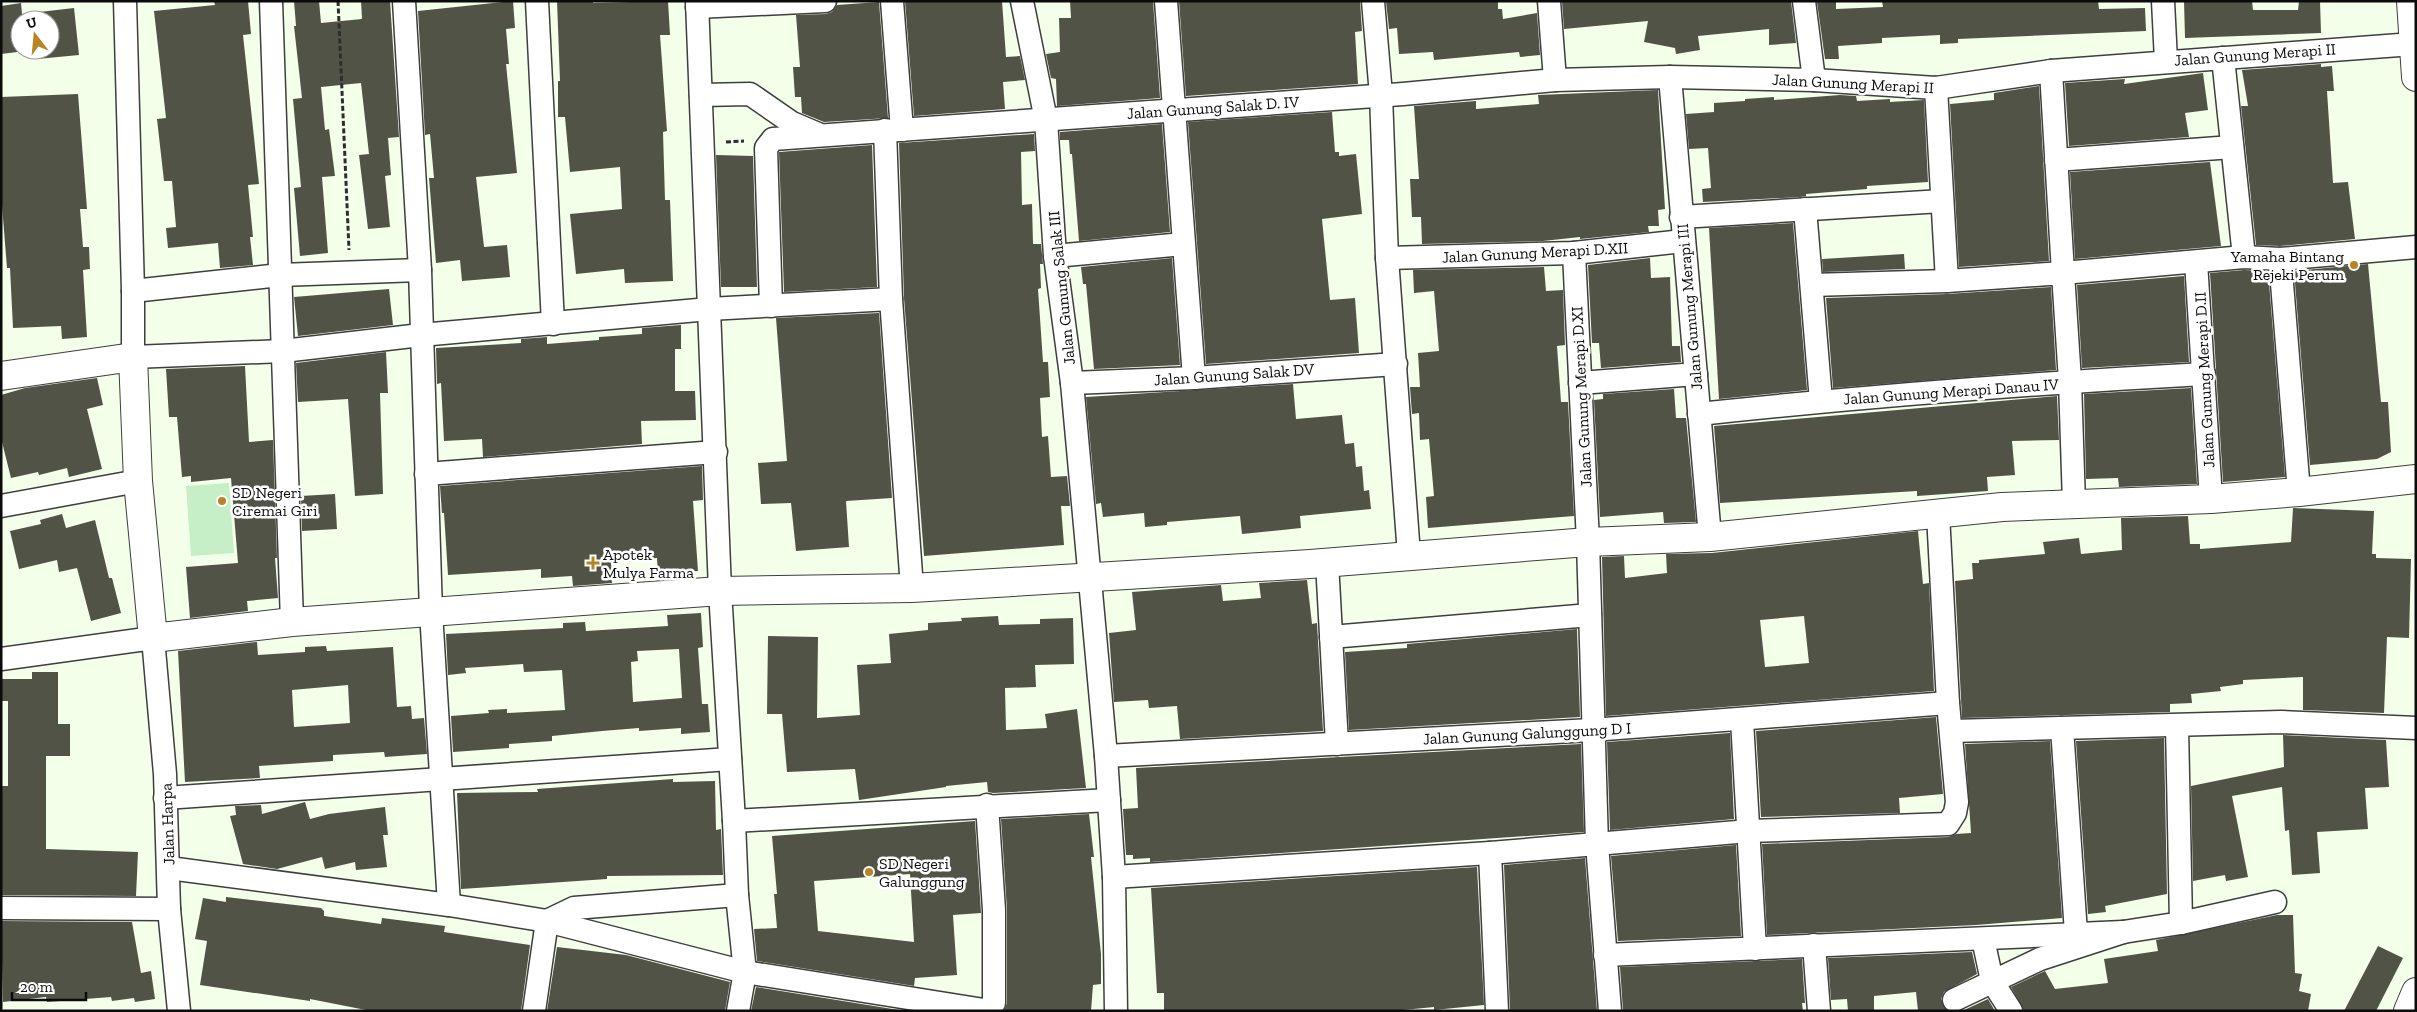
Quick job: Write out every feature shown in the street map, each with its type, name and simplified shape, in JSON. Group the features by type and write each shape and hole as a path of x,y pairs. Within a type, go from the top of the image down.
{"street":[{"path":"125,1 133,357 138,481 153,638"},
{"path":"271,1 292,622"},
{"path":"404,1 420,270 431,612 449,905"},
{"path":"537,1 553,324"},
{"path":"738,1011 745,972 737,895 720,592 697,4 825,1"},
{"path":"892,1 891,299 912,588"},
{"name":"Jalan Gunung Salak III","path":"1022,1 1046,120 1056,256 1072,383 1106,756 1114,877 1116,1011"},
{"path":"1166,1 1176,109 1183,244 1194,378"},
{"path":"1373,1 1380,95 1387,258 1409,555"},
{"path":"1549,1 1555,80"},
{"path":"1804,1 1814,80"},
{"path":"2163,1 2166,61"},
{"path":"2413,21 2416,77"},
{"name":"Jalan Gunung Merapi II","path":"1380,95 1555,80 1670,77 1814,80 1936,88 2051,72 2166,61 2223,58 2413,21"},
{"path":"2223,58 2244,257"},
{"path":"2051,72 2070,382 2074,504"},
{"name":"Jalan Gunung Merapi III","path":"1670,77 1710,537"},
{"path":"1936,88 1947,281"},
{"path":"701,95 750,94 792,123 819,135"},
{"name":"Jalan Gunung Salak D. IV","path":"773,139 1380,95"},
{"path":"771,306 766,148 773,139"},
{"path":"2056,160 2232,147"},
{"path":"1681,217 1942,201"},
{"path":"1805,209 1821,401"},
{"name":"Jalan Gunung Merapi D.XII","path":"1387,258 1574,253 1683,241"},
{"path":"1056,256 1183,244"},
{"path":"1812,285 1947,281 2244,257 2280,260 2416,247"},
{"name":"Jalan Gunung Merapi D.XI","path":"1574,253 1588,542 1592,730 1597,844 1604,955 1610,1011"},
{"path":"2280,260 2299,492"},
{"name":"Jalan Gunung Merapi D.II","path":"2196,262 2211,499"},
{"path":"133,291 280,275 420,270"},
{"path":"1,376 133,357 283,351 421,335 709,309 891,299"},
{"name":"Jalan Gunung Salak DV","path":"1072,383 1194,378 1396,364"},
{"path":"1580,383 1696,374"},
{"name":"Jalan Gunung Merapi Danau IV","path":"1700,414 1821,401 2204,374"},
{"path":"426,474 716,452"},
{"path":"1,659 153,638 292,622 720,592 912,588 1327,562 1588,542 1710,537 2002,507 2211,499 2299,492 2416,479"},
{"path":"1,506 138,481"},
{"path":"1114,877 1490,853 1749,831 1948,824 1955,813 1957,802 1948,703 1938,514"},
{"path":"1327,562 1337,744"},
{"path":"1331,637 1590,615"},
{"name":"Jalan Harpa","path":"153,638 165,798 170,909 183,1010"},
{"name":"Jalan Gunung Galunggung D I","path":"1106,756 1592,730 1948,703"},
{"path":"1742,720 1755,949"},
{"path":"1952,731 2281,722 2416,728"},
{"path":"2177,726 2181,923"},
{"path":"2062,728 2076,933"},
{"path":"165,798 730,759"},
{"path":"734,821 988,805 1109,800"},
{"path":"169,868 449,905 547,921 745,972 977,1010 990,1008 994,1003 994,919 988,805"},
{"path":"1490,853 1497,1011"},
{"path":"547,921 574,908 737,895"},
{"path":"1604,955 1755,949 1814,944 1982,939 2123,932 2181,923 2275,902"},
{"path":"1,908 170,909"},
{"path":"534,1011 547,921"},
{"path":"1954,1000 2040,959 2123,932"},
{"path":"1982,939 1992,981 2011,1011"},
{"path":"1814,944 1819,1011"},
{"path":"2408,1011 2416,992"}],"path":[{"path":"338,1 350,271"},
{"path":"702,144 773,139"}],"green space":[{"path":"229,483 234,553 191,556 186,486"}],"building":[{"path":"214,1 248,1 251,34 243,35 259,184 248,185 253,237 250,237 253,265 220,268 218,243 168,248 166,228 176,227 172,181 164,181 157,119 166,118 154,11 215,5"},
{"path":"294,1 319,1 321,23 362,19 361,1 390,1 399,137 388,138 391,175 385,176 390,227 368,229 359,155 369,154 361,83 321,87 325,130 329,129 335,176 322,177 328,253 300,256 294,188 301,187 293,99 302,98 294,26 296,26"},
{"path":"513,1 515,28 506,29 509,64 506,64 517,173 476,177 484,247 507,245 510,277 462,281 460,260 436,263 429,178 434,178 430,134 425,135 418,11"},
{"path":"557,1 593,1 593,3 668,1 670,35 660,35 667,131 663,132 665,200 670,200 673,281 625,283 624,269 576,274 570,214 622,209 620,167 570,172 565,117 558,117 558,81 560,81"},
{"path":"905,1 1002,1 1006,57 1020,56 1025,80 1003,82 1005,109 914,116"},
{"path":"1070,1 1153,1 1160,98 1057,106 1056,79 1051,78 1046,54 1060,52 1059,18 1071,18"},
{"path":"1179,1 1360,1 1362,31 1355,32 1358,84 1186,96"},
{"path":"1386,1 1498,1 1498,9 1502,9 1503,19 1537,13 1540,55 1520,57 1519,52 1434,60 1433,52 1399,54 1397,28 1389,29"},
{"path":"1562,1 1791,1 1796,43 1769,45 1769,29 1698,36 1700,50 1676,54 1675,48 1644,42 1648,21 1564,29"},
{"path":"1836,1 1836,9 1883,7 1882,1 2098,1 2099,9 2145,8 2146,31 1958,39 1958,43 1940,44 1940,35 1882,38 1882,43 1838,46 1839,59 1825,59 1817,2"},
{"path":"2184,1 2252,1 2253,10 2298,10 2299,1 2320,1 2321,33 2185,38"},
{"path":"879,2 888,118 824,122 802,113 801,97 795,97 793,67 800,67 796,15 826,14 832,12 837,5"},
{"path":"21,3 22,10 10,10 10,53 1,54 1,6"},
{"path":"74,8 79,55 60,57 60,10 57,10"},
{"path":"2321,64 2321,67 2332,66 2334,91 2327,91 2333,183 2348,182 2355,239 2280,246 2256,245 2241,106 2248,106 2242,70"},
{"path":"2203,73 2208,110 2185,113 2189,137 2069,146 2065,83 2125,79 2124,84"},
{"path":"2039,86 2049,261 1959,267 1950,104 1994,100 1994,93"},
{"path":"1658,90 1665,209 1658,210 1659,226 1648,226 1649,232 1580,239 1580,237 1543,241 1422,244 1421,217 1412,217 1410,179 1419,179 1414,106 1476,101 1476,109 1539,104 1538,95"},
{"path":"78,94 87,209 80,209 83,247 89,247 90,269 83,270 87,337 62,339 61,326 13,328 10,268 7,268 1,193 1,97"},
{"path":"1840,95 1856,96 1857,101 1890,99 1890,102 1924,100 1928,182 1867,186 1867,189 1806,194 1806,196 1800,197 1703,202 1702,189 1711,188 1708,148 1689,149 1686,114 1714,112 1714,103 1745,101 1745,99 1774,97 1774,100"},
{"path":"1332,112 1335,152 1339,152 1339,156 1356,154 1362,214 1322,219 1330,300 1355,298 1359,353 1206,364 1188,122"},
{"path":"1162,124 1170,232 1079,241 1072,154 1070,154 1069,140 1060,140 1060,132"},
{"path":"1034,134 1035,151 1021,152 1022,205 1032,204 1033,244 1041,244 1043,264 1040,264 1041,288 1038,289 1043,362 1048,362 1050,397 1040,398 1042,437 1048,436 1051,477 1067,476 1070,506 1061,506 1064,545 924,556 904,298 899,143"},
{"path":"872,145 877,287 784,292 779,152"},
{"path":"716,155 753,156 757,287 721,287"},
{"path":"2210,162 2221,246 2075,259 2070,172"},
{"path":"1793,223 1807,390 1719,399 1709,228"},
{"path":"1904,254 1905,269 1823,272 1822,259"},
{"path":"1172,258 1180,365 1094,369 1086,284 1083,284 1081,267"},
{"path":"1650,258 1651,278 1670,277 1672,346 1680,346 1681,362 1601,368 1599,343 1592,343 1588,265"},
{"path":"2368,264 2381,402 2388,402 2391,452 2377,459 2310,465 2294,271"},
{"path":"1544,267 1546,291 1563,290 1565,345 1557,346 1561,402 1568,402 1574,516 1428,528 1426,497 1434,496 1429,439 1420,440 1419,413 1412,414 1410,387 1420,387 1418,353 1439,351 1434,291 1414,293 1413,270"},
{"path":"2244,270 2268,271 2285,477 2223,482 2210,273"},
{"path":"2184,276 2189,362 2082,368 2077,285"},
{"path":"2051,287 2056,370 1833,388 1826,298 1947,294"},
{"path":"389,289 393,325 298,336 294,297"},
{"path":"879,313 892,498 846,501 849,547 796,551 791,503 761,504 758,463 787,461 776,318"},
{"path":"681,325 681,349 675,349 675,391 695,391 696,420 641,421 642,444 483,457 482,439 444,441 441,383 437,384 436,348 521,343 521,339 547,337 547,344 599,340 599,337 642,334 642,328"},
{"path":"386,352 388,393 380,393 383,494 355,496 348,399 298,402 296,363"},
{"path":"245,366 249,442 273,440 277,558 275,558 278,598 247,601 248,611 190,618 186,567 238,563 231,478 191,482 191,476 182,477 177,417 169,417 166,369"},
{"path":"97,378 103,405 87,409 102,469 69,477 67,468 39,475 38,472 11,478 1,438 1,395 25,388"},
{"path":"1293,384 1296,419 1342,415 1345,444 1354,443 1356,467 1362,466 1364,491 1369,490 1371,509 1300,516 1301,528 1242,534 1240,516 1167,522 1167,525 1145,527 1144,513 1103,517 1101,503 1096,504 1086,397"},
{"path":"2191,388 2197,484 2119,487 2118,478 2086,479 2084,394"},
{"path":"1674,389 1676,418 1686,418 1696,522 1664,523 1663,512 1600,517 1594,400 1603,399 1603,394"},
{"path":"2057,396 2059,440 2012,441 2015,475 1987,477 1988,491 1917,496 1917,491 1720,503 1714,426"},
{"path":"702,466 703,500 693,501 698,571 658,574 657,558 611,562 612,583 573,586 572,576 541,578 541,569 448,575 444,513 442,513 440,486"},
{"path":"335,494 337,529 302,531 301,496"},
{"path":"2293,508 2374,511 2372,554 2376,554 2376,558 2411,559 2409,638 2387,637 2384,713 2303,710 2303,677 2243,680 2243,684 2220,687 2221,691 2191,694 2192,703 2170,704 2170,712 1962,718 1955,581 1973,579 1972,563 1979,563 1979,560 2045,554 2043,542 2079,538 2081,554 2122,550 2121,518 2188,516 2190,544 2200,544 2200,549 2291,542"},
{"path":"62,514 66,528 95,520 109,578 112,578 121,613 91,621 77,568 59,572 57,560 19,569 10,531 41,524 40,520"},
{"path":"1918,531 1923,584 1929,583 1934,691 1606,716 1602,557 1624,556 1625,578 1667,573 1666,554 1712,553","holes":["1804,616 1809,663 1765,667 1760,620"]},
{"path":"1307,580 1312,624 1317,623 1323,731 1180,739 1177,706 1149,708 1148,700 1114,702 1109,633 1136,630 1132,592 1221,585 1223,601 1261,598 1259,583"},
{"path":"701,613 703,647 698,648 702,704 708,704 710,732 681,734 681,728 639,731 639,728 552,736 552,741 509,744 509,748 453,752 451,716 489,713 488,710 507,709 507,713 565,710 562,670 524,672 523,664 465,668 466,673 448,675 446,634 563,628 563,623 585,622 586,631 668,626 667,615","holes":["679,649 682,698 633,702 631,662 638,661 637,651"]},
{"path":"998,616 999,625 1040,624 1040,619 1073,618 1074,664 1035,665 1036,687 1005,688 1006,730 1047,728 1045,714 1077,709 1086,788 993,793 988,792 987,782 946,786 859,800 855,769 787,772 782,714 767,714 768,636 818,637 817,718 860,715 857,665 891,663 889,634 928,630 928,623 962,621 961,618"},
{"path":"1577,629 1580,717 1349,730 1345,652 1407,648 1407,644"},
{"path":"257,642 258,655 305,652 305,647 326,646 327,651 393,647 397,707 411,706 412,719 424,718 427,754 385,757 384,752 333,755 333,761 259,766 260,778 185,782 178,651","holes":["348,685 350,723 294,727 292,690"]},
{"path":"32,672 58,672 58,724 70,724 70,756 46,756 46,849 138,852 136,896 1,895 1,786 8,786 8,701 1,701 1,679 32,679"},
{"path":"1936,717 1943,794 1899,798 1900,813 1761,817 1756,731"},
{"path":"1730,733 1734,819 1610,830 1607,742"},
{"path":"2283,735 2386,740 2389,787 2365,788 2368,829 2317,832 2320,873 2292,875 2289,830 2285,831 2282,787 2232,796 2248,877 2226,881 2225,875 2193,881 2191,786 2284,767"},
{"path":"2164,738 2167,894 2105,906 2106,912 2088,914 2076,741"},
{"path":"2050,741 2062,918 1976,925 1767,935 1762,844 1948,837 1956,834 1971,833 1965,744"},
{"path":"1581,744 1584,832 1150,862 1150,858 1133,859 1133,855 1126,855 1123,809 1138,808 1136,768"},
{"path":"673,779 673,782 715,781 716,830 721,829 723,875 607,876 607,879 461,889 457,793 538,792 537,789"},
{"path":"305,802 310,819 329,814 385,807 388,835 383,835 387,867 356,870 355,862 325,869 322,857 277,869 243,864 230,816 236,815 235,806 261,805 262,814"},
{"path":"1089,814 1094,857 1091,857 1101,954 1101,984 1093,985 1091,1011 1004,1011 1007,1003 1007,910 1001,819"},
{"name":"SD Negeri Galunggung","path":"975,821 981,913 953,915 957,975 915,978 914,986 757,961 754,929 777,928 774,894 777,894 772,836","holes":["910,874 914,942 818,931 814,881"]},
{"path":"1736,845 1741,936 1618,941 1611,856"},
{"path":"1585,858 1597,1011 1510,1011 1504,865"},
{"path":"1477,867 1484,1005 1434,1010 1434,1007 1393,1011 1164,1011 1164,993 1157,993 1151,888"},
{"path":"226,897 321,908 324,911 324,916 381,924 382,918 445,926 444,932 530,945 521,1011 371,1011 310,999 310,1001 200,985 207,941 195,939 203,898 226,902"},
{"path":"2277,915 2293,915 2295,973 2302,974 2299,991 2311,994 2308,1011 2024,1011 2011,987 2045,971 2055,989 2108,983 2104,959 2158,951 2156,940"},
{"path":"1,921 132,922 141,973 151,971 155,999 135,1002 134,998 112,1001 111,997 47,1002 46,997 3,1002"},
{"path":"2378,946 2403,958 2376,1011 2344,1011"},
{"path":"557,947 626,955 730,982 725,1011 547,1011"},
{"path":"1972,952 1977,974 1944,992 1941,999 1947,1011 1918,1011 1916,992 1874,996 1874,1011 1848,1011 1847,999 1831,1000 1828,958"},
{"path":"1802,959 1805,1003 1802,1003 1803,1011 1623,1011 1620,967"},
{"path":"756,987 905,1011 751,1011"},
{"path":"1988,999 1995,1011 1962,1011"}],"place":[{"name":"Yamaha Bintang Rejeki Perum","path":"2354,265"},
{"name":"SD Negeri Ciremai Giri","path":"222,501"},
{"name":"Apotek Mulya Farma","path":"593,563"},
{"name":"SD Negeri Galunggung","path":"869,872"}]}
